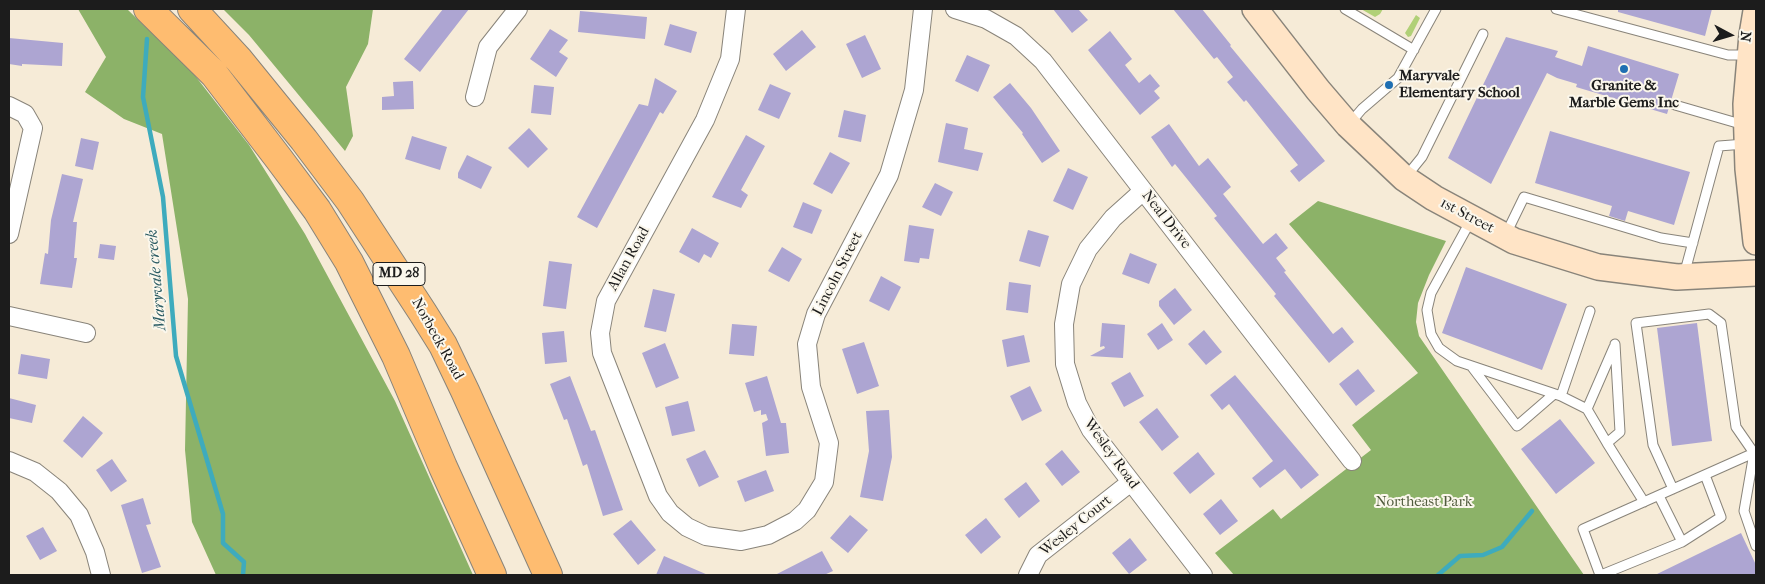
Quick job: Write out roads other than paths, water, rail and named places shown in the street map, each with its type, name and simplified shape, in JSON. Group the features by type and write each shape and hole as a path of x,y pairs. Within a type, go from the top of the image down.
{"main road":[{"name":"MD 28","path":"148,9 214,74 316,210 349,262 396,356 443,467 492,575"},
{"name":"Norbeck Road","path":"192,9 239,60 350,201 423,313 443,345 466,391 548,575"}],"street":[{"path":"475,97 488,47 518,9"},
{"name":"Allan Road","path":"670,513 658,496 602,354 600,333 606,301 705,120 730,59 736,9"},
{"name":"Lincoln Street","path":"670,513 687,527 706,536 740,541 768,535 795,520 807,510 824,482 829,442 811,387 807,344 816,314 889,175 914,90 923,9"},
{"name":"Neal Drive","path":"955,9 986,19 1016,36 1043,61 1352,460"},
{"name":"1st Street","path":"1255,9 1318,90 1348,125 1404,178 1434,198 1505,236 1550,253 1598,267 1684,277 1756,272"},
{"path":"1756,10 1746,104 1749,135 1748,169 1756,242"},
{"path":"9,106 25,114 32,128 9,234"},
{"name":"Wesley Road","path":"1143,191 1113,218 1088,249 1071,284 1064,324 1065,364 1077,404 1091,430 1203,575"},
{"path":"9,316 86,333"},
{"path":"9,461 34,472 59,490 79,515 95,552 101,575"},
{"name":"Wesley Court","path":"1028,575 1038,555 1131,482"}],"lane":[{"path":"1345,9 1414,50"},
{"path":"1556,9 1728,55 1750,55"},
{"path":"1348,125 1362,109 1398,78 1414,50 1432,10"},
{"path":"1404,178 1422,157 1483,34"},
{"path":"1674,105 1749,135"},
{"path":"1684,277 1719,146 1749,135"},
{"path":"1505,236 1524,197 1661,238 1693,243"},
{"path":"1472,218 1431,292 1427,310 1431,334 1439,348 1457,361 1558,395 1587,408 1644,502"},
{"path":"1472,366 1516,426 1558,395 1590,311"},
{"path":"1673,489 1653,445 1636,323 1709,314 1721,323 1736,427 1755,454 1744,511 1756,546"},
{"path":"1587,408 1615,344 1620,432 1607,443"},
{"path":"1705,475 1721,517 1682,542 1600,575 1583,529 1705,475 1755,454"},
{"path":"1659,496 1682,542"}],"waterway":[{"name":"Maryvale creek","path":"147,39 143,97 163,197 176,356 223,514 223,543 244,562 243,575"},
{"path":"1438,575 1460,556 1483,555 1502,547 1532,511"}],"place":[{"name":"Granite & Marble Gems Inc","path":"1624,69"},
{"name":"Maryvale Elementary School","path":"1389,85"}],"park label":[{"name":"Northeast Park","path":"1424,502"}]}
